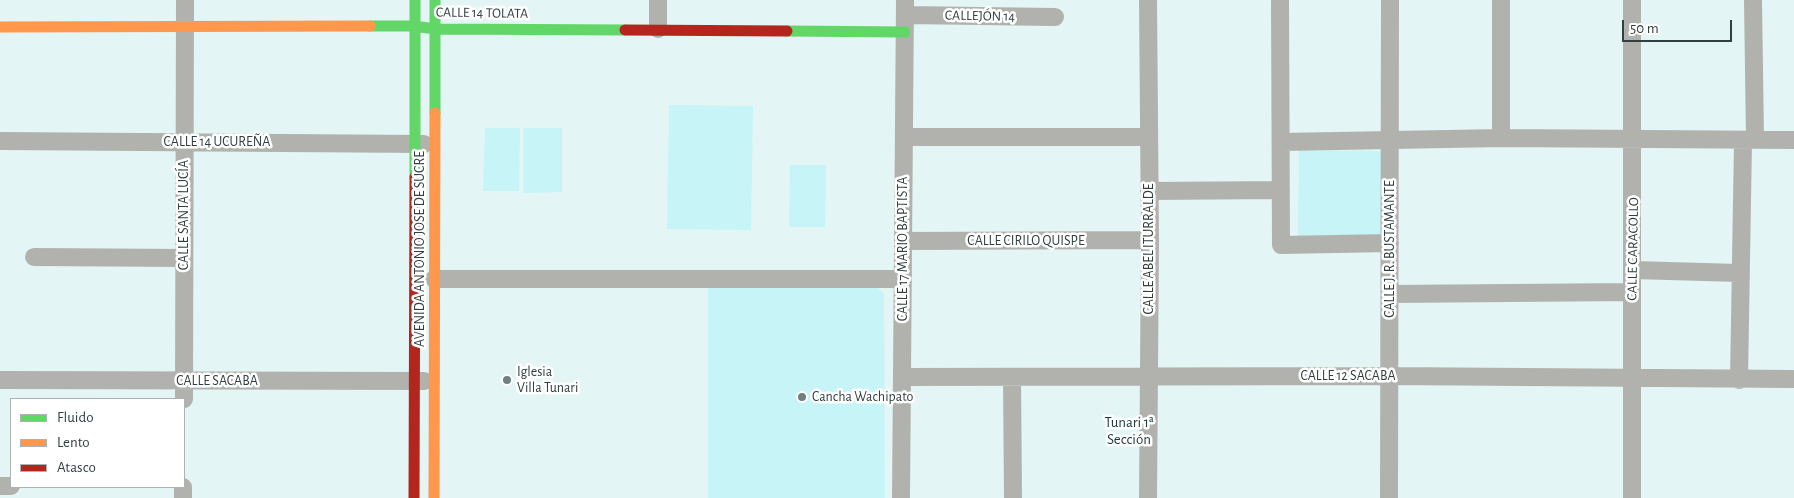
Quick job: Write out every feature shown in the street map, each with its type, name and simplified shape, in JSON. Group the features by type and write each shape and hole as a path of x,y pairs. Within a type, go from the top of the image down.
{"main road":[{"name":"AVENIDA ANTONIO JOSE DE SUCRE","path":"414,0 414,498"},
{"name":"AVENIDA ANTONIO JOSE DE SUCRE","path":"434,498 435,0"},
{"name":"CALLE 14 TOLATA","path":"0,27 414,26 435,29 658,29 905,16"}],"street":[{"name":"CALLE SANTA LUCÍA","path":"184,398 185,0"},
{"path":"658,0 658,29"},
{"name":"CALLE ABEL ITURRALDE","path":"1148,0 1150,240 1148,498"},
{"path":"1280,0 1281,245 1390,243"},
{"name":"CALLE J. R. BUSTAMANTE","path":"1389,498 1390,0"},
{"path":"1501,0 1501,138"},
{"name":"CALLE CARACOLLO","path":"1632,0 1634,139 1632,498"},
{"path":"1739,380 1740,273 1749,140 1753,0"},
{"name":"CALLEJÓN 14","path":"905,16 1054,17"},
{"name":"CALLE 17 MARIO BAPTISTA","path":"902,498 905,16"},
{"path":"904,137 1149,137"},
{"path":"1282,142 1501,138 1794,140"},
{"name":"CALLE 14 UCUREÑA","path":"0,141 435,144"},
{"path":"1149,191 1281,190"},
{"name":"CALLE CIRILO QUISPE","path":"903,241 1150,240"},
{"path":"34,257 184,258"},
{"path":"1633,270 1740,273"},
{"path":"434,279 903,279"},
{"path":"1390,294 1632,292"},
{"name":"CALLE 12 SACABA","path":"902,377 1389,376 1794,379"},
{"path":"1012,378 1013,498"},
{"name":"CALLE SACABA","path":"0,380 434,380"}],"shaded area":[{"path":"669,105 753,106 751,230 667,229"},
{"path":"485,128 520,128 519,191 483,191"},
{"path":"523,128 562,128 562,192 523,193"},
{"path":"1299,150 1385,151 1384,236 1298,236"},
{"path":"790,165 826,165 825,227 789,227"},
{"name":"Cancha Wachipato","path":"877,287 884,294 885,498 708,498 708,288"}],"traffic: fast":[{"path":"415,0 415,177"},
{"path":"435,0 435,113"},
{"path":"370,26 414,26 435,29 625,30"},
{"path":"787,31 905,32"}],"traffic: slow":[{"path":"0,27 370,26"},
{"path":"434,498 435,113"}],"traffic: jam":[{"path":"625,30 787,31"},
{"path":"414,498 415,177"}],"place":[{"name":"Iglesia Villa Tunari","path":"507,380"},
{"name":"Cancha Wachipato","path":"802,397"}],"district":[{"name":"Tunari 1ª Sección","path":"1129,430"}]}
